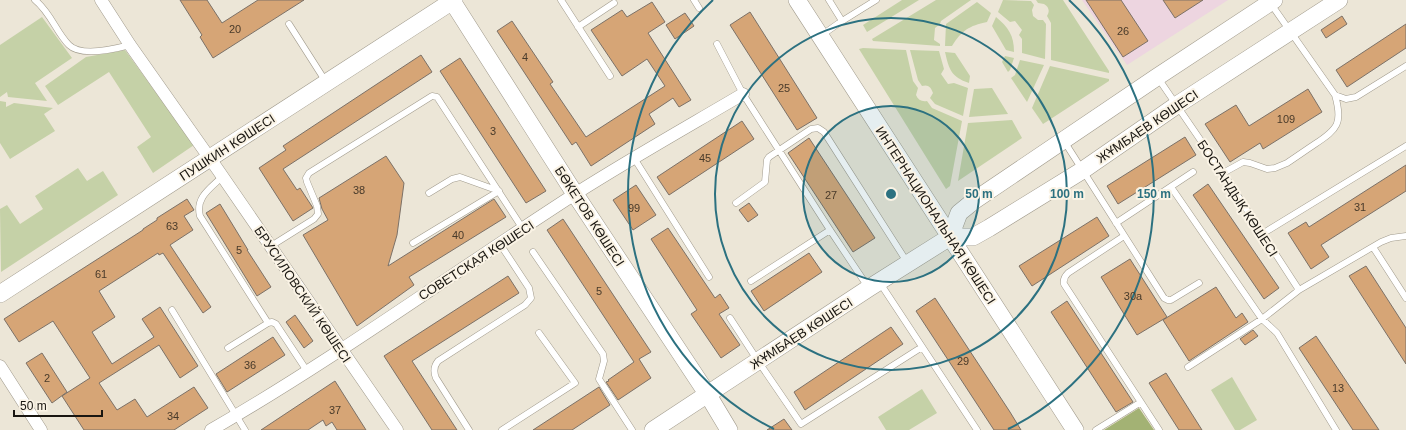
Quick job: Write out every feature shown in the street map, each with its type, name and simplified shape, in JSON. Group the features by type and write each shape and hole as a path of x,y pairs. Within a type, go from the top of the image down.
{"main road":[{"name":"ПУШКИН КӨШЕСІ","path":"0,294 453,0"},
{"name":"БӨКЕТОВ КӨШЕСІ","path":"453,0 575,194 708,394 729,430"},
{"name":"ИНТЕРНАЦИОНАЛЬНАЯ КӨШЕСІ","path":"796,0 821,36 1075,430"},
{"name":"ЖҰМБАЕВ КӨШЕСІ","path":"653,430 950,237 973,237 1083,170 1177,106 1339,0"},
{"path":"950,237 959,214 975,200 1272,1"}],"street":[{"name":"БРУСИЛОВСКИЙ КӨШЕСІ","path":"101,0 130,45 210,158 397,430"},
{"name":"СОВЕТСКАЯ КӨШЕСІ","path":"211,430 341,349 575,194 743,94"},
{"path":"0,366 41,430"}],"lane":[{"path":"35,0 46,11 69,45 75,50 83,52 130,45"},
{"path":"561,0 610,76"},
{"path":"694,0 699,8"},
{"path":"829,0 842,21"},
{"path":"821,36 876,0"},
{"path":"1223,173 1243,162 1267,170 1287,163 1330,134 1334,130 1339,117 1339,109 1335,95 1291,32 1272,1"},
{"path":"578,27 614,4"},
{"path":"289,24 326,83"},
{"path":"717,44 743,94 830,230 922,347 976,430"},
{"path":"1335,95 1346,99 1356,97 1406,66"},
{"name":"БОСТАНДЫҚ КӨШЕСІ","path":"1157,77 1223,173 1299,290"},
{"path":"271,246 318,214 317,206 306,178 309,173 432,96 435,96 439,100 523,228"},
{"path":"736,203 763,185 765,182 768,158 811,129 818,128 822,130 908,264"},
{"path":"1063,141 1162,294 1168,300 1175,298 1199,283"},
{"path":"1262,234 1406,146"},
{"path":"634,158 709,277"},
{"path":"1116,223 1193,172"},
{"path":"222,176 202,196 199,206 200,216 268,322"},
{"path":"429,194 452,179 460,177 499,192"},
{"path":"1171,187 1262,319 1277,333 1336,430"},
{"path":"413,243 499,192"},
{"path":"751,281 830,230"},
{"path":"1124,236 1068,273 1064,278 1064,284 1159,430"},
{"path":"1188,367 1262,319 1299,290 1373,247 1391,238 1406,236"},
{"path":"469,430 436,378 434,369 435,364 438,361 525,305 531,298 529,288 500,244"},
{"path":"1373,247 1406,298"},
{"path":"533,252 603,354 604,361 599,379 632,430"},
{"path":"172,310 245,430"},
{"path":"730,318 758,362 805,430"},
{"path":"228,348 268,322 272,322 276,324 307,371"},
{"path":"502,430 574,383 539,333"},
{"path":"801,424 922,347"},
{"path":"1096,430 1140,402"}],"shaded area":[{"path":"1082,0 1228,0 1127,65"}],"green space":[{"path":"902,0 919,0 867,32 863,25"},
{"path":"936,0 971,0 941,21 935,28 934,40 940,44 940,46 873,41 872,39"},
{"path":"1003,0 1031,1 1034,5 1032,10 1033,16 1038,20 1043,20 1046,24 1045,59 1022,53 1022,39 1019,35 1022,30 1015,21 1010,22 998,12"},
{"path":"1036,0 1063,0 1109,73 1051,60 1051,23 1047,16 1048,9 1046,5 1038,3"},
{"path":"977,2 991,13 987,22 971,27 959,36 952,46 945,46 946,24"},
{"path":"42,17 72,58 35,83 47,101 8,97 7,92 0,97 0,45"},
{"path":"996,17 1010,32 1014,52 1006,50 992,26"},
{"path":"859,49 906,50 913,81 918,88 916,95 918,98 922,101 927,101 932,108 962,121 950,186 946,189"},
{"path":"125,50 194,145 153,173 137,147 151,137 109,72 58,105 45,86 86,57"},
{"path":"910,50 939,51 944,69 941,74 948,84 954,83 968,88 963,116 935,104 930,98 933,93 928,86 922,86 918,80"},
{"path":"945,52 955,53 970,76 969,83 958,78 952,72"},
{"path":"1005,56 1014,58 1008,72 1002,62"},
{"path":"1020,60 1044,65 1027,102 1011,78 1015,75"},
{"path":"1050,66 1109,79 1109,81 1043,124 1032,108"},
{"path":"992,88 1008,114 969,117 974,89"},
{"path":"0,101 6,102 6,107 14,103 53,108 44,114 55,131 10,159 0,143"},
{"path":"1012,120 1022,138 958,181 968,123"},
{"path":"78,168 87,181 103,171 118,195 1,272 0,209 7,205 20,224 43,209 35,196"},
{"path":"1232,377 1257,420 1240,430 1235,430 1211,390"},
{"path":"922,389 937,413 909,430 886,430 878,417"},
{"path":"1139,408 1154,430 1104,430"}],"building":[{"path":"180,0 207,0 222,23 258,0 304,0 213,58 200,37 202,35"},
{"path":"1086,0 1121,0 1148,41 1123,57"},
{"path":"1163,0 1203,0 1175,18"},
{"path":"652,2 665,22 648,33 691,100 679,107 673,98 649,114 655,124 591,166 576,142 572,145 497,31 512,21 553,82 550,84 586,137 665,86 647,59 622,76 591,30 622,10 627,17"},
{"path":"750,12 817,118 797,130 730,25"},
{"path":"685,13 694,26 675,39 666,25"},
{"path":"1342,16 1347,24 1326,38 1321,30"},
{"path":"1406,24 1406,48 1347,87 1336,70"},
{"path":"421,55 432,72 283,169 297,190 300,188 313,208 293,221 259,168 286,150 283,146"},
{"path":"460,58 546,191 526,203 440,71"},
{"path":"1308,89 1322,112 1263,149 1260,143 1230,162 1205,124 1236,105 1249,126"},
{"path":"742,121 754,139 669,195 657,177"},
{"path":"1185,137 1196,155 1118,204 1107,186"},
{"path":"809,138 875,238 853,252 788,153"},
{"path":"386,156 404,183 397,235 388,266 494,199 506,217 409,277 414,285 357,326 303,235 328,220 322,209 319,198"},
{"path":"1406,165 1406,191 1321,245 1329,257 1311,269 1288,233 1306,222 1309,227"},
{"path":"1208,184 1279,288 1264,299 1193,195"},
{"path":"636,185 656,215 633,230 613,200"},
{"path":"187,199 194,210 184,216 193,230 170,245 211,307 203,313 163,253 159,255 158,253 99,291 115,317 92,332 112,364 154,337 142,319 160,307 198,366 180,378 159,345 99,383 117,410 135,399 147,417 194,387 208,408 174,430 84,430 62,396 90,378 53,321 19,342 4,319 143,230 157,220 157,218"},
{"path":"749,203 758,215 748,222 739,210"},
{"path":"220,204 271,287 257,296 206,213"},
{"path":"1097,217 1109,236 1032,286 1019,266"},
{"path":"563,219 651,352 639,359 651,378 618,400 606,382 634,362 547,230"},
{"path":"668,228 715,298 720,294 729,308 719,314 740,345 721,358 691,314 697,310 651,239"},
{"path":"809,253 822,272 764,311 751,291"},
{"path":"1130,259 1167,317 1137,335 1101,277"},
{"path":"1366,266 1406,328 1406,364 1349,276"},
{"path":"508,276 519,293 412,361 457,430 432,430 384,356"},
{"path":"1216,287 1236,318 1242,313 1248,322 1189,361 1163,320"},
{"path":"935,298 1021,430 994,430 916,311"},
{"path":"1067,301 1133,402 1116,412 1051,312"},
{"path":"295,315 313,341 304,348 286,322"},
{"path":"891,327 903,344 805,410 794,392"},
{"path":"1253,330 1258,336 1245,345 1240,339"},
{"path":"1316,336 1379,430 1353,430 1299,348"},
{"path":"273,337 285,355 227,392 216,374"},
{"path":"42,353 67,392 52,403 26,363"},
{"path":"1166,373 1202,430 1179,430 1149,383"},
{"path":"335,381 366,430 337,430 332,422 326,426 323,420 308,430 261,430"},
{"path":"599,387 610,405 572,430 533,430"},
{"path":"784,419 792,430 767,430"}]}
